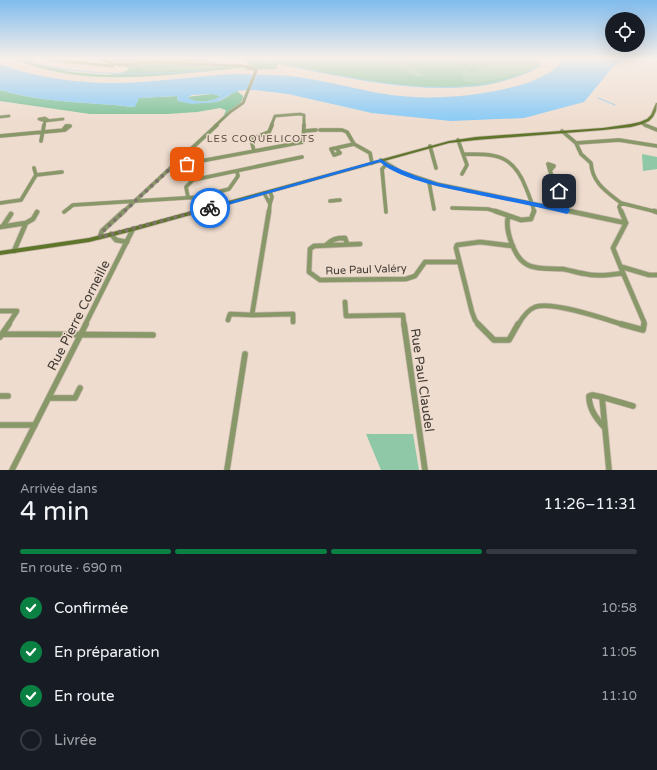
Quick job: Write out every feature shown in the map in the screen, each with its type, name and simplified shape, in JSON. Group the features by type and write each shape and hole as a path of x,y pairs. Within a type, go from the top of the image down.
{"main road":[{"path":"0,253 100,237 133,229 264,194 430,146 458,140 523,136 627,126 641,123 652,116 657,104"}],"street":[{"path":"100,237 102,232 135,201 230,112 243,103 252,80"},
{"path":"173,166 303,142 304,115 275,116 268,132 250,139 254,151"},
{"path":"0,117 9,116"},
{"path":"41,141 47,120 63,119"},
{"path":"641,123 657,130"},
{"path":"0,136 63,130"},
{"path":"304,131 342,130 347,132 354,144 370,153 372,163"},
{"path":"560,132 576,143 581,154 591,164 591,172 595,182 621,203 657,212"},
{"path":"458,140 467,165 462,174"},
{"path":"576,143 618,140 657,146"},
{"path":"336,148 354,144"},
{"path":"430,146 436,168"},
{"path":"452,208 488,209 521,220 531,219 534,215 532,204 520,174 511,163 494,156 463,154"},
{"path":"188,197 186,187 193,180 302,158"},
{"path":"381,160 386,165 429,182 626,223"},
{"path":"386,165 382,169 386,212"},
{"path":"0,203 21,200 36,175 34,168"},
{"path":"550,171 567,211"},
{"path":"36,175 62,172"},
{"path":"64,212 73,205 200,197 229,189 238,176 237,172"},
{"path":"429,182 434,209"},
{"path":"252,315 272,197 270,192"},
{"path":"264,194 270,204"},
{"path":"330,201 340,200"},
{"path":"621,203 619,207 626,223"},
{"path":"14,251 26,224 33,219 37,212"},
{"path":"2,226 11,214"},
{"path":"508,216 506,224 513,246 518,257 523,263 531,267 540,269 562,269 590,275 623,273"},
{"path":"513,246 480,242 458,245 456,248 474,316 482,328 494,340 509,340 520,320 527,313 536,306 546,305 598,317 621,325 643,330 644,322 613,248 626,223"},
{"path":"2,226 26,224"},
{"name":"Rue Pierre Corneille","path":"12,470 133,229"},
{"path":"111,234 116,240 127,242"},
{"name":"Rue Paul Valéry","path":"360,244 314,246 310,249 310,272 313,276 320,280 406,279 415,276 425,262 432,260 459,262"},
{"path":"622,268 649,275 657,275"},
{"name":"Rue Paul Claudel","path":"345,302 346,316 402,315 425,470"},
{"path":"0,311 17,311 1,336"},
{"path":"228,320 230,314 294,314 293,322"},
{"path":"1,336 153,335"},
{"path":"227,470 245,354"},
{"path":"49,398 75,398 80,388"},
{"path":"605,427 590,409 588,401 589,396 592,395 602,397 633,406"},
{"path":"0,396 8,396"},
{"path":"602,397 609,470"},
{"path":"0,425 35,425"}],"green space":[{"path":"361,80 464,80 477,83 490,80 505,80 480,86 456,88 405,86"},
{"path":"464,80 490,80 477,83"},
{"path":"0,90 50,100 134,107 139,98 177,96 178,101 203,103 217,102 237,91 243,96 239,105 223,118 226,110 220,108 197,112 167,114 90,114 0,101"},
{"path":"212,94 221,96 213,100 204,101 195,101 187,97"},
{"path":"642,154 657,157 657,169 643,171"},
{"path":"366,434 413,434 419,470 381,470"}],"water":[{"path":"0,80 69,80 124,83 163,80 315,80 405,97 463,96 522,85 536,80 602,80 584,102 524,118 451,121 372,113 288,94 255,90 237,91 217,102 192,104 178,101 177,96 139,98 135,107 50,100 0,90","holes":["212,94 221,96 213,100 195,101 188,97 192,95"]}],"waterway":[{"path":"366,80 421,87 470,86 501,80"},
{"path":"598,98 615,105"}],"way so far":[{"path":"187,164 173,166 102,232 100,237 210,208"}],"district":[{"name":"LES COQUELICOTS","path":"261,138"}],"route":[{"path":"210,208 381,160 386,165 414,177 437,184 567,211 559,191"}]}
